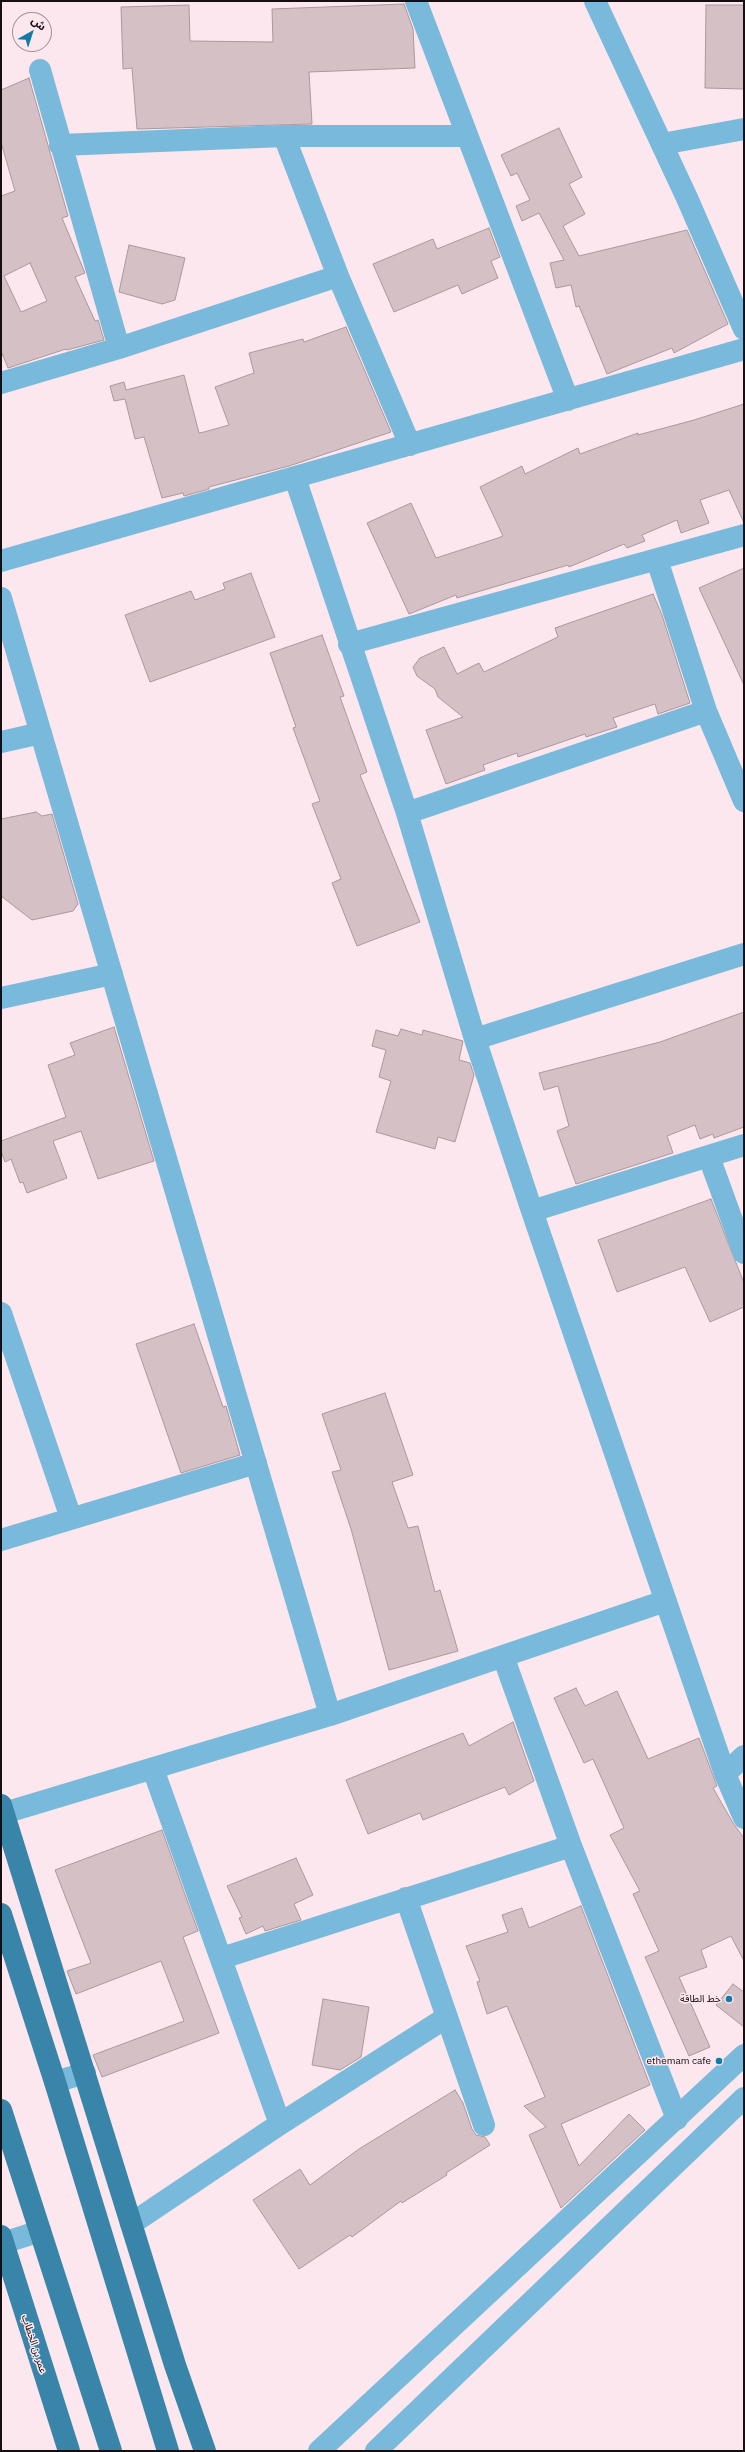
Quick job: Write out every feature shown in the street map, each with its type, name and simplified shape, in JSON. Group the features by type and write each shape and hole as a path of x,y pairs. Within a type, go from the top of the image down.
{"main road":[{"path":"2,1809 175,2365 205,2451"},
{"path":"1,1914 55,2082 168,2451"},
{"path":"1,2110 111,2451"},
{"name":"عمر بن الخطاب","path":"2,2239 69,2451"}],"street":[{"path":"416,1 466,136 568,400"},
{"path":"595,1 662,144 744,329"},
{"path":"40,70 60,145 119,348"},
{"path":"662,144 744,129"},
{"path":"60,145 284,136 466,136"},
{"path":"284,136 338,276 410,445"},
{"path":"1,383 119,348 338,276"},
{"path":"1,562 744,349"},
{"path":"295,478 349,644 407,813 475,1039 532,1211 725,1774 744,1818"},
{"path":"349,644 744,535"},
{"path":"656,560 706,711 744,801"},
{"path":"1,598 330,1715"},
{"path":"407,813 706,711"},
{"path":"1,742 41,734"},
{"path":"475,1039 744,954"},
{"path":"1,998 112,974"},
{"path":"532,1211 744,1145"},
{"path":"709,1157 744,1253"},
{"path":"1,1313 71,1518"},
{"path":"1,1540 256,1463"},
{"path":"2,1809 153,1768 330,1715 665,1601"},
{"path":"503,1656 571,1846 677,2119"},
{"path":"725,1774 744,1756"},
{"path":"153,1768 280,2124"},
{"path":"222,1958 571,1846"},
{"path":"406,1898 484,2125"},
{"path":"131,2224 280,2124 447,2017"},
{"path":"319,2451 744,2055"},
{"path":"55,2082 85,2073"},
{"path":"376,2451 744,2098"},
{"path":"2,2239 40,2231"}],"building":[{"path":"404,4 413,29 415,68 309,72 312,124 137,129 132,68 123,69 121,7 189,5 190,41 273,42 272,9"},
{"path":"706,5 744,5 744,89 705,88"},
{"path":"29,78 68,216 62,218 85,273 75,277 95,321 98,320 104,340 67,350 66,349 8,368 1,351 1,196 15,191 1,142 1,90","holes":["30,263 47,301 21,312 4,276"]},
{"path":"559,128 582,177 569,184 585,214 563,226 579,256 687,230 728,324 674,353 672,348 607,374 579,306 576,307 571,285 556,288 550,263 564,260 539,213 522,221 516,206 530,200 517,173 511,176 501,155"},
{"path":"489,228 500,257 491,261 498,278 462,294 458,285 394,312 373,264 433,239 437,249"},
{"path":"129,245 185,258 175,300 162,304 119,292"},
{"path":"346,327 391,432 289,466 209,487 209,489 184,496 183,493 162,498 144,437 135,439 125,399 114,401 110,386 124,382 126,390 184,375 199,433 204,432 229,425 215,387 254,373 249,353 303,339 304,342"},
{"path":"744,404 744,523 729,490 700,500 709,523 681,533 677,520 642,535 645,541 627,548 624,544 569,567 568,565 457,598 456,595 409,614 367,523 411,503 436,558 503,536 480,487 522,466 525,474 578,448 580,454 638,433 638,435 694,420"},
{"path":"744,568 744,685 699,588"},
{"path":"251,573 275,637 150,682 125,615 191,591 195,600 225,589 223,583"},
{"path":"653,594 662,615 690,703 658,714 655,704 613,718 617,727 586,737 585,734 518,757 517,753 483,765 485,770 446,784 426,730 463,717 438,697 435,689 417,676 413,667 420,658 444,647 457,674 479,663 484,672 558,637 555,628"},
{"path":"322,635 344,696 340,697 367,772 360,775 420,922 357,946 332,883 341,879 312,804 320,801 293,728 296,727 270,653"},
{"path":"36,812 42,816 52,814 78,904 73,911 32,920 1,896 1,819"},
{"path":"744,1012 744,1127 714,1138 713,1134 700,1139 695,1125 667,1136 673,1153 576,1184 557,1131 569,1126 558,1086 544,1090 539,1073 660,1042"},
{"path":"114,1027 154,1161 98,1179 81,1131 53,1141 67,1178 27,1193 23,1182 20,1183 11,1159 5,1162 1,1151 1,1141 66,1117 48,1065 75,1055 70,1043"},
{"path":"401,1029 422,1035 423,1030 463,1041 459,1060 470,1063 474,1075 455,1142 438,1137 435,1149 376,1132 391,1081 379,1077 386,1050 372,1046 376,1030 398,1036"},
{"path":"711,1199 744,1283 744,1307 710,1322 685,1267 617,1292 598,1240"},
{"path":"194,1324 223,1407 226,1406 240,1455 181,1473 136,1344"},
{"path":"385,1393 413,1475 392,1482 408,1528 418,1526 435,1592 440,1590 458,1651 389,1670 351,1529 332,1472 341,1470 322,1414"},
{"path":"576,1688 585,1706 617,1691 648,1759 699,1738 717,1786 713,1788 733,1823 744,1838 744,1961 731,1936 701,1950 707,1967 679,1977 710,2047 689,2056 645,1957 659,1951 633,1894 640,1891 610,1835 624,1828 593,1759 584,1763 554,1698"},
{"path":"513,1722 534,1781 509,1795 505,1787 423,1820 420,1813 368,1834 346,1780 463,1733 469,1746"},
{"path":"162,1830 198,1931 183,1937 219,2033 102,2077 93,2055 184,2021 161,1961 76,1994 67,1971 91,1963 55,1870"},
{"path":"296,1858 313,1895 294,1904 301,1920 265,1931 263,1926 246,1934 239,1918 242,1917 227,1886"},
{"path":"581,1906 650,2085 561,2124 579,2166 629,2114 645,2130 561,2208 529,2135 546,2127 524,2106 545,2097 507,2006 487,2014 477,1982 480,1981 466,1946 508,1932 502,1915 522,1908 529,1928"},
{"path":"733,1984 744,1992 744,2027 716,2005"},
{"path":"323,1999 369,2007 361,2057 340,2070 312,2065"},
{"path":"455,2090 463,2103 472,2129 476,2135 485,2137 490,2145 446,2173 447,2175 402,2203 401,2201 352,2237 350,2235 299,2269 253,2200 300,2169 310,2185 359,2149"}],"place":[{"name":"خط الطاقة","path":"729,1999"},
{"name":"ethemam cafe","path":"719,2061"}]}
